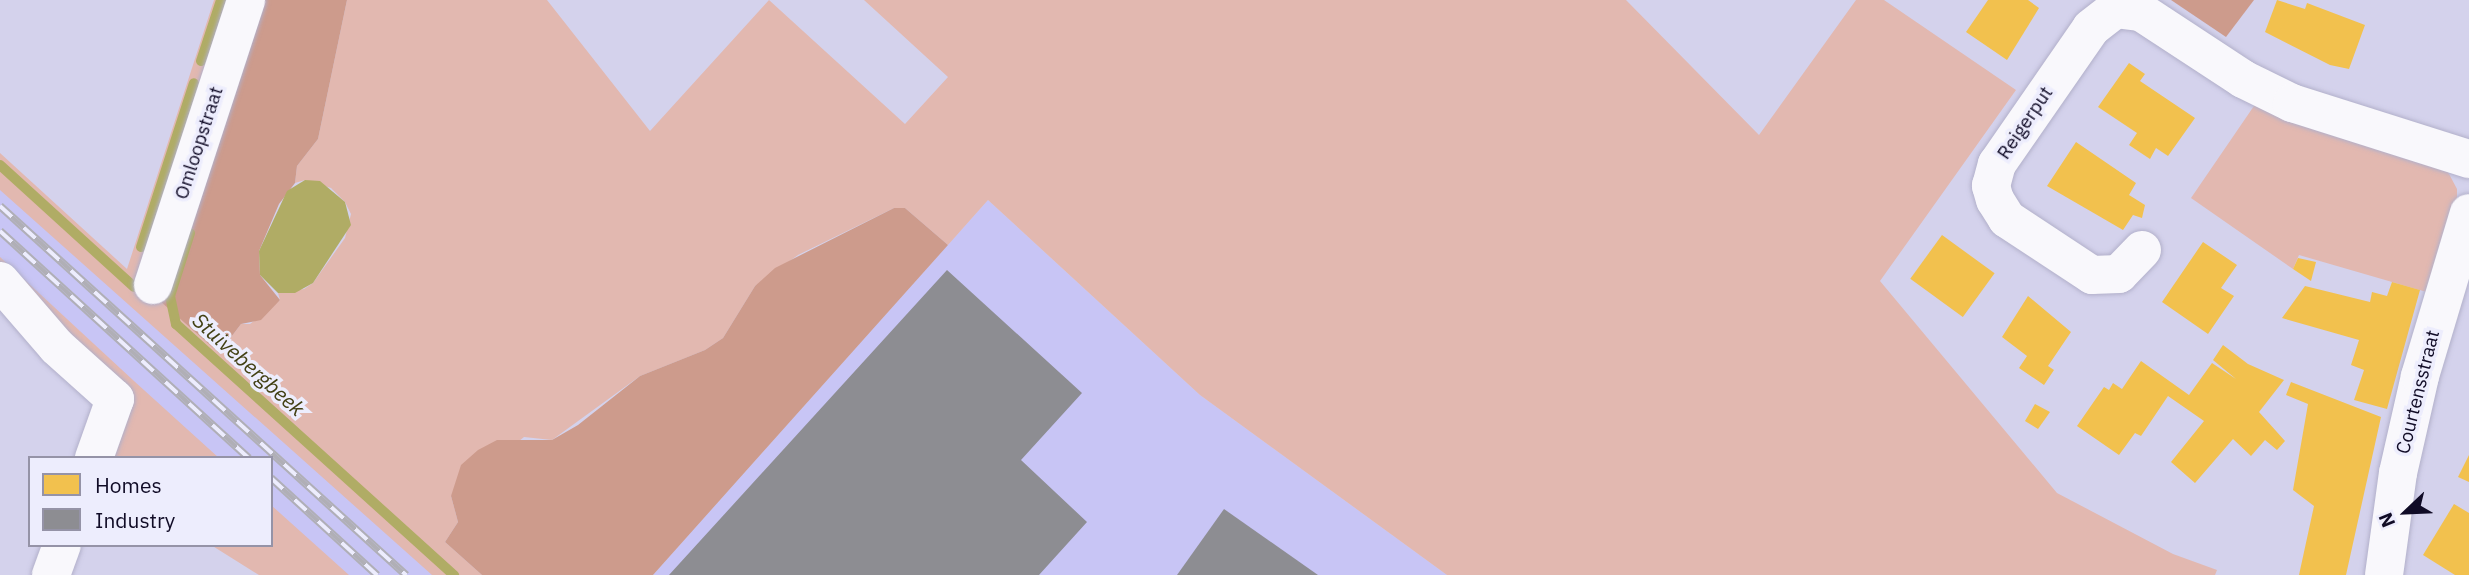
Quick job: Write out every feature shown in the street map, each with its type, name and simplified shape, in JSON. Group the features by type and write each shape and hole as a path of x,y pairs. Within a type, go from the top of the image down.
{"street":[{"name":"Omloopstraat","path":"153,285 246,0"},
{"name":"Reigerput","path":"2142,250 2119,274 2092,275 2007,219 1991,186 1997,164 2091,28 2114,4 2141,12 2243,79 2292,103 2469,159"},
{"name":"Courtensstraat","path":"2384,575 2398,473 2420,376 2469,213"},
{"path":"0,281 57,347 115,399 95,456"},
{"path":"51,575 61,547"}],"shaded area":[{"path":"214,0 231,0 219,353 241,324 250,324 280,300 278,293 304,289 313,283 345,238 351,214 345,202 331,188 305,180 295,183 297,166 318,139 347,0 547,0 650,131 769,0 905,124 948,77 864,0 1626,0 1759,135 1856,0 1884,0 2016,90 1880,281 2057,493 2173,554 2217,570 2215,575 1447,575 1200,395 988,200 948,245 905,208 894,208 798,255 755,286 723,338 705,350 640,376 552,440 524,437 451,496 458,522 445,542 482,575 432,575 0,190 0,153 127,269"},
{"path":"258,0 347,0 318,139 297,166 295,183 279,204 259,251 260,275 280,300 261,320 241,324 219,353 160,301"},
{"path":"2171,0 2254,0 2226,37"},
{"path":"2256,103 2448,172 2457,189 2457,202 2430,293 2299,255 2293,269 2191,198"},
{"path":"0,175 436,575 344,575 273,511 273,456 211,456 0,259"},
{"path":"305,180 320,181 345,202 351,225 313,283 295,293 278,293 260,275 259,251 287,191"},
{"path":"988,200 1200,395 1447,575 653,575"},
{"path":"894,208 905,208 948,245 653,575 482,575 445,542 458,522 451,496 461,465 478,450 497,440 552,440 578,425 640,376 705,350 723,338 755,286 775,268"},
{"path":"0,257 217,456 114,456 130,395 0,271"},
{"path":"273,507 349,575 259,575 214,547 273,547"}],"building: Homes":[{"path":"1988,0 2028,0 2039,8 2007,60 1966,32"},
{"path":"2277,0 2305,9 2307,3 2365,25 2349,69 2330,65 2265,32"},
{"path":"2129,63 2145,74 2140,81 2195,118 2168,156 2156,148 2150,159 2129,145 2137,133 2098,107"},
{"path":"2076,142 2136,183 2129,195 2145,205 2142,218 2133,215 2123,230 2047,186"},
{"path":"1942,235 1995,273 1963,317 1910,279"},
{"path":"2203,242 2237,265 2221,288 2234,296 2208,334 2162,302"},
{"path":"2298,258 2316,262 2311,281 2293,269"},
{"path":"2392,282 2420,290 2387,409 2354,400 2364,370 2351,365 2359,340 2282,318 2305,286 2370,302 2372,292 2387,296"},
{"path":"2028,296 2071,332 2048,366 2054,370 2044,385 2019,368 2027,356 2002,337"},
{"path":"2223,345 2248,364 2284,380 2259,412 2285,441 2277,450 2265,440 2251,456 2233,439 2195,483 2171,462 2204,421 2168,396 2141,436 2135,433 2119,455 2077,426 2104,387 2109,390 2113,383 2122,389 2141,361 2189,395 2212,363 2236,379 2213,360"},
{"path":"2291,382 2381,417 2346,575 2299,575 2314,506 2293,490 2308,404 2286,395"},
{"path":"2035,404 2050,412 2038,429 2025,421"},
{"path":"2469,455 2469,482 2458,477"},
{"path":"2454,504 2469,513 2469,575 2455,575 2423,555"}],"building: Industry":[{"path":"947,270 1082,393 1021,460 1087,522 1039,575 669,575"},
{"path":"1224,509 1318,575 1177,575"}],"waterway":[{"path":"201,61 221,0"},
{"path":"141,247 194,83"},
{"path":"0,165 134,287"},
{"name":"Stuivebergbeek","path":"190,233 170,296 176,324 454,575"}],"railway":[{"path":"0,206 406,575"},
{"path":"0,231 247,456"},
{"path":"273,480 377,575"}]}
